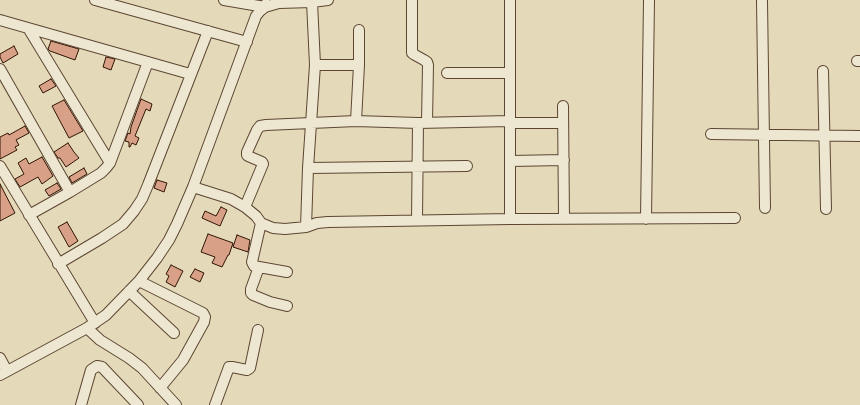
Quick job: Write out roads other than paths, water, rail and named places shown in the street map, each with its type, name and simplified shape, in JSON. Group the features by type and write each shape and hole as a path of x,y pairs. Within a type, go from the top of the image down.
{"street":[{"path":"95,0 247,42"},
{"path":"224,0 266,4 328,0"},
{"path":"412,0 412,53 427,62 428,65 417,167 416,220"},
{"path":"510,0 510,219"},
{"path":"646,218 648,0"},
{"path":"762,1 765,208"},
{"path":"306,228 308,168 315,65 312,2"},
{"path":"0,358 4,373 91,326 106,315 139,281 169,240 177,224 193,187 256,16 266,4"},
{"path":"0,20 190,74"},
{"path":"28,28 110,163"},
{"path":"356,121 359,30"},
{"path":"58,264 122,224 134,211 142,199 208,31"},
{"path":"29,215 101,173 110,163 148,62"},
{"path":"315,65 359,65"},
{"path":"0,69 70,192"},
{"path":"823,71 826,209"},
{"path":"447,73 510,73"},
{"path":"563,106 564,218"},
{"path":"245,207 263,164 262,162 247,155 247,152 260,126 356,121 422,123 563,123"},
{"path":"711,134 860,136"},
{"path":"510,161 564,160"},
{"path":"0,166 3,180 29,215 100,340 142,368 176,405"},
{"path":"308,168 468,166"},
{"path":"193,187 232,198 256,216 261,223 273,228 285,229 306,228 317,223 328,222 564,218 735,218"},
{"path":"261,223 252,262 254,266 287,272"},
{"path":"259,268 251,289 251,293 270,302 287,306"},
{"path":"139,281 203,314 205,317 204,322 182,360 160,388"},
{"path":"129,291 174,333"},
{"path":"215,405 229,367 247,370 250,368 258,330"},
{"path":"81,405 91,370 97,366 102,367 138,405"}]}
